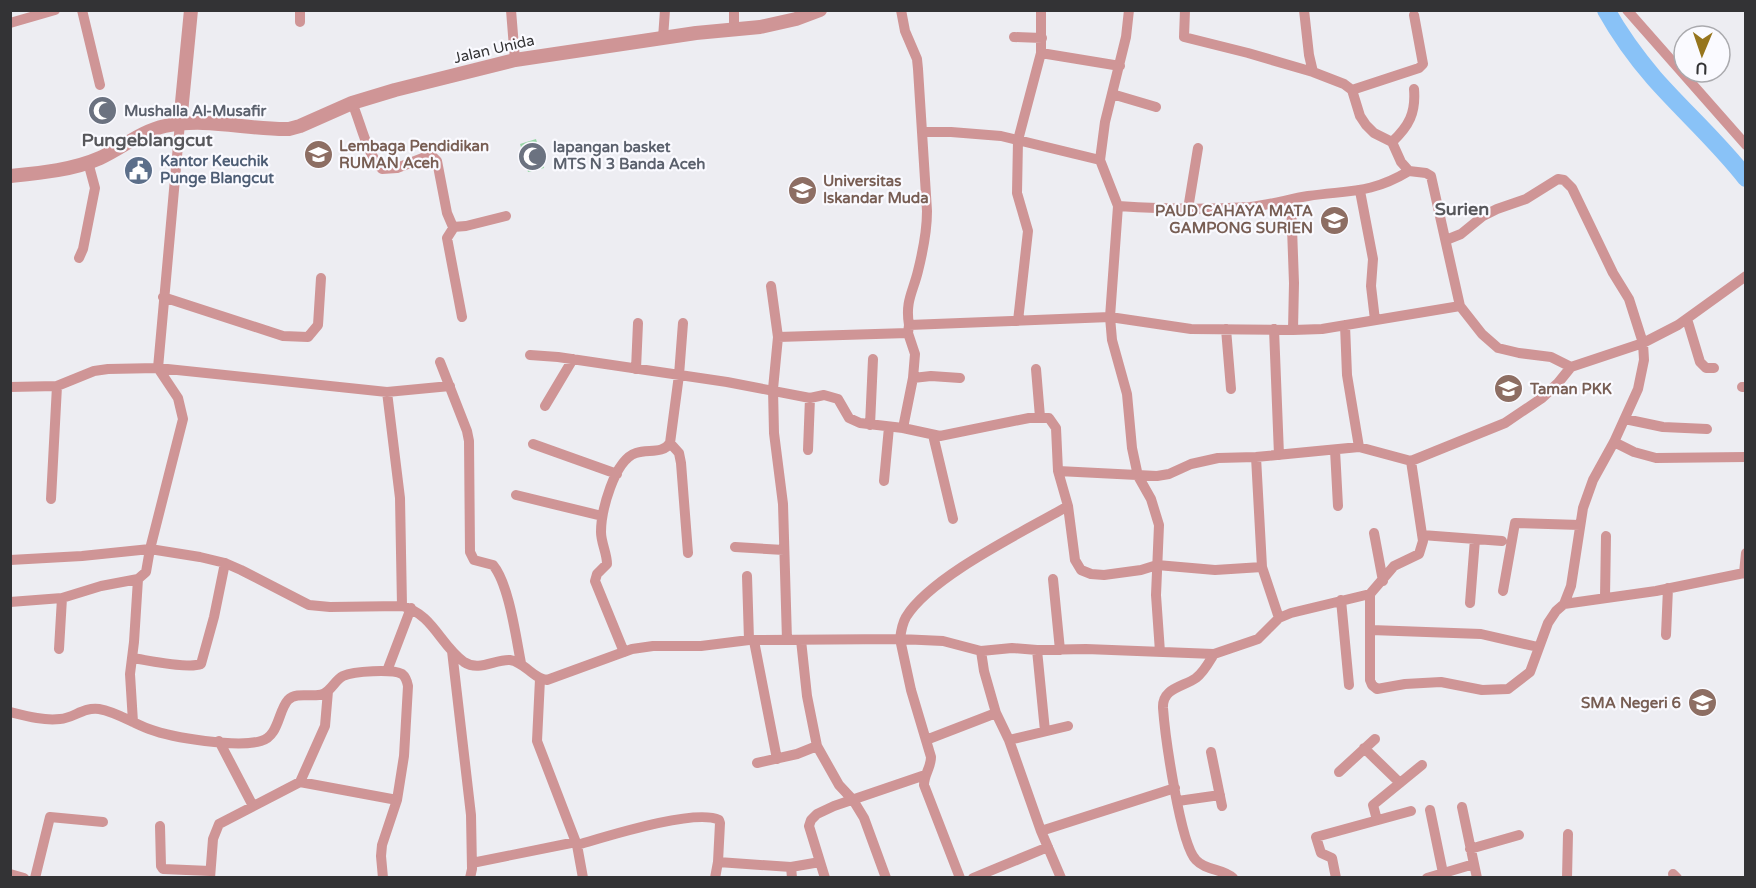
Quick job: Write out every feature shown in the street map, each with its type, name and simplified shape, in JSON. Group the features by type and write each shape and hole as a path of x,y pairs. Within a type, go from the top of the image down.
{"street":[{"path":"10,23 55,10"},
{"path":"82,10 100,85"},
{"path":"10,602 62,598 101,586 138,579 146,572 183,419 178,398 158,368 191,10"},
{"path":"300,10 300,22"},
{"path":"511,10 515,60"},
{"path":"663,38 665,10"},
{"path":"734,10 734,30"},
{"name":"Jalan Unida","path":"10,176 62,169 88,162 152,129 180,123 289,129 395,90 515,60 606,45 769,25 820,10"},
{"path":"901,10 905,31 917,59 927,226 918,273 907,302 908,329 915,354 913,378 903,428"},
{"path":"1018,321 1028,231 1017,193 1018,140 1041,53 1041,10"},
{"path":"1128,10 1126,37 1106,122 1100,160 1118,206 1110,317 1112,340 1127,394 1132,448 1138,476 1156,512 1159,535 1156,595 1160,652"},
{"path":"1185,10 1184,37 1248,52 1344,84 1352,90 1360,116 1366,125 1374,133 1392,142 1401,162 1409,171"},
{"path":"1304,10 1312,72"},
{"path":"1627,10 1746,145"},
{"path":"1352,90 1419,68 1423,64 1414,15"},
{"path":"1014,37 1042,39"},
{"path":"1041,53 1120,66"},
{"path":"1392,142 1404,131 1414,109 1414,89"},
{"path":"1113,94 1156,107"},
{"path":"352,104 368,145 382,169 397,168 428,156 437,161 447,213 454,227"},
{"path":"922,132 978,134 1018,140 1100,160"},
{"path":"1188,209 1198,148"},
{"path":"79,258 87,232 95,188 88,162"},
{"path":"1118,206 1188,209 1250,207 1360,191 1392,182 1409,171 1425,173 1431,176 1460,306 1482,334 1498,348 1551,357 1571,367"},
{"path":"1370,594 1370,680 1377,689 1405,684 1441,682 1482,690 1508,689 1530,672 1548,623 1564,604 1571,586 1580,525 1593,480 1625,419 1642,374 1643,343 1629,299 1613,273 1572,188 1564,180 1558,179 1526,199 1497,209 1461,234 1446,240"},
{"path":"1360,191 1372,259 1371,286 1375,320"},
{"path":"1291,200 1293,330"},
{"path":"462,317 447,238 454,227 506,216"},
{"path":"1058,471 1157,476 1169,474 1191,464 1218,458 1256,457 1359,447 1411,460 1505,423 1542,398 1571,367 1643,343 1678,325 1746,276"},
{"path":"163,297 283,336 308,338 318,326 321,278"},
{"path":"771,286 778,337 773,389 775,449 781,479 787,640"},
{"path":"778,337 1110,317 1191,329 1293,330 1345,325 1460,306"},
{"path":"1687,319 1700,362 1706,368 1714,368"},
{"path":"636,369 638,323"},
{"path":"624,652 596,585 596,576 606,567 607,561 602,543 602,516 620,467 629,456 639,452 663,450 670,443 683,323"},
{"path":"1345,325 1347,375 1359,447"},
{"path":"1226,329 1231,389"},
{"path":"1274,329 1280,455"},
{"path":"530,355 773,389 810,398 824,395 835,397 842,403 849,418 870,425 903,428 933,435 949,435 1029,418 1049,418 1056,428 1058,471 1068,506 1075,560 1081,570 1091,574 1104,574 1141,570 1157,565 1215,570 1262,567"},
{"path":"870,425 873,359"},
{"path":"545,406 573,360"},
{"path":"440,362 469,441 470,552 474,560 493,565 499,573 510,608 520,663"},
{"path":"10,387 57,386 94,371 108,369 158,368 387,392 450,386"},
{"path":"1036,369 1040,417"},
{"path":"913,378 931,376 960,378"},
{"path":"51,499 57,386"},
{"path":"387,392 400,498 407,607 387,672"},
{"path":"808,450 810,398"},
{"path":"1625,419 1663,427 1707,429"},
{"path":"884,481 889,427"},
{"path":"933,435 953,519"},
{"path":"1614,442 1634,452 1656,458 1746,457"},
{"path":"670,443 679,453 681,463 688,553"},
{"path":"533,444 617,474"},
{"path":"1335,450 1338,506"},
{"path":"1256,457 1262,567 1279,618"},
{"path":"10,560 150,549 200,557 225,563 241,570 309,605 330,608 407,607 429,621 452,651 466,663 473,665 508,660 520,663 540,679 551,680 642,647 701,646 752,640 943,640 981,651 1012,648 1214,654 1258,639 1279,618 1370,594 1394,566 1419,554 1423,541 1411,460"},
{"path":"516,495 602,516"},
{"path":"960,878 924,789 925,775 931,765 911,690 900,639 901,630 907,616 933,589 962,568 1068,506"},
{"path":"1503,591 1515,523 1580,525"},
{"path":"1374,533 1383,581"},
{"path":"1422,535 1502,541"},
{"path":"1605,597 1606,536"},
{"path":"1470,603 1475,539"},
{"path":"735,547 784,550"},
{"path":"1564,604 1745,573 1746,553"},
{"path":"132,658 197,666 201,664 225,563"},
{"path":"747,576 752,640 777,759"},
{"path":"132,722 130,682 138,579"},
{"path":"1053,579 1060,650"},
{"path":"1666,635 1668,588"},
{"path":"59,649 62,598"},
{"path":"1341,600 1349,686"},
{"path":"1371,630 1482,634 1538,647"},
{"path":"801,640 807,696 817,746 834,778 864,818 886,878"},
{"path":"1038,650 1045,731"},
{"path":"452,651 471,815 470,878"},
{"path":"981,651 996,713 1009,740 1041,831 1061,878"},
{"path":"1214,654 1199,675 1172,690 1163,700 1164,722 1185,839 1192,855 1200,864 1209,869 1228,873 1233,878"},
{"path":"10,712 60,719 92,708 115,712 132,722 166,735 236,743 263,740 272,733 290,699 297,695 318,695 328,691 340,677 353,672 402,674 408,686 404,756 397,800 382,845 383,878"},
{"path":"540,679 537,741 577,843 583,878"},
{"path":"300,782 328,717 328,691"},
{"path":"926,740 996,713"},
{"path":"1009,740 1068,726"},
{"path":"1339,772 1374,739"},
{"path":"219,741 253,806"},
{"path":"757,763 796,754 817,746"},
{"path":"1364,748 1400,783"},
{"path":"1178,801 1221,800 1211,752"},
{"path":"1377,820 1373,805 1422,765"},
{"path":"825,878 809,826 812,819 834,806 925,775"},
{"path":"160,826 162,873 183,871 210,874 213,839 219,824 300,782 397,800"},
{"path":"1041,831 1175,788"},
{"path":"1462,807 1476,878"},
{"path":"1430,810 1443,873"},
{"path":"1336,878 1332,858 1321,853 1316,837 1411,811"},
{"path":"35,878 50,817 103,822"},
{"path":"472,863 689,818 713,818 720,823 715,878"},
{"path":"1567,878 1568,834"},
{"path":"1470,849 1519,836"},
{"path":"973,878 1048,848"},
{"path":"718,862 791,872 820,862"},
{"path":"1427,878 1474,864"},
{"path":"10,874 24,878"}],"green space":[{"name":"lapangan basket MTS N 3 Banda Aceh","path":"536,139 544,168 528,172 520,144"}],"waterway":[{"path":"1606,10 1647,70 1746,178"}],"place":[{"name":"Mushalla Al-Musafir","path":"103,111"},
{"name":"Lembaga Pendidikan RUMAN Aceh","path":"318,155"},
{"name":"lapangan basket MTS N 3 Banda Aceh","path":"532,156"},
{"name":"Kantor Keuchik Punge Blangcut","path":"139,170"},
{"name":"Universitas Iskandar Muda","path":"802,190"},
{"name":"PAUD CAHAYA MATA GAMPONG SURIEN","path":"1334,220"},
{"name":"Taman PKK","path":"1509,389"},
{"name":"SMA Negeri 6","path":"1702,703"}],"district":[{"name":"Pungeblangcut","path":"147,140"},
{"name":"Surien","path":"1462,209"}]}
